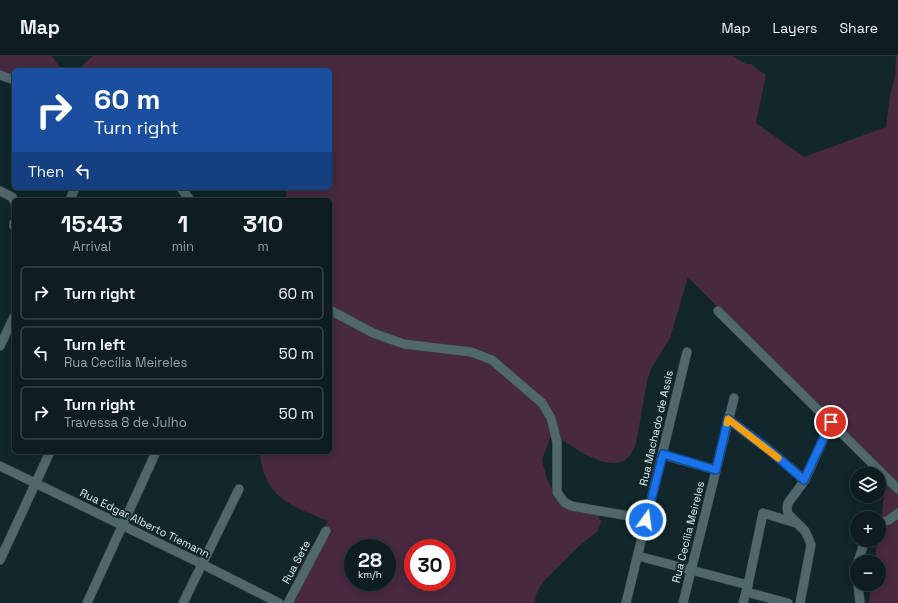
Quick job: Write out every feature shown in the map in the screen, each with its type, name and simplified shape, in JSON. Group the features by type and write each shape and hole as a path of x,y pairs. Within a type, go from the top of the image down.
{"street":[{"path":"0,75 12,79"},
{"path":"0,191 12,198"},
{"path":"332,311 373,333 404,344 471,352 492,360 542,403 550,418 557,442 557,492 564,502 571,506 646,520"},
{"path":"718,311 898,489"},
{"path":"0,346 12,321"},
{"name":"Rua Machado de Assis","path":"626,603 687,352"},
{"name":"Rua Cecília Meireles","path":"683,603 734,398"},
{"path":"728,419 768,449 804,480"},
{"path":"800,603 811,545 808,537 788,514 787,508 788,503 804,480 831,422"},
{"path":"0,560 49,454"},
{"path":"87,603 155,454"},
{"path":"663,454 716,470"},
{"name":"Rua Edgar Alberto Tiemann","path":"0,466 279,603"},
{"path":"183,603 239,489"},
{"path":"743,603 763,513 797,524"},
{"path":"886,521 898,514"},
{"name":"Rua Sete","path":"288,603 326,531"},
{"path":"638,556 692,570 788,603"},
{"path":"859,591 860,603"}],"shaded area":[{"path":"0,56 52,56 59,66 62,68 12,68 12,75 0,72"},
{"path":"93,56 733,56 746,64 752,64 766,75 756,123 804,157 886,127 890,95 895,77 896,56 898,56 898,603 869,603 870,591 886,591 886,555 875,555 877,547 886,547 886,511 882,511 883,503 886,503 886,467 873,467 860,451 688,277 670,338 651,369 647,381 636,444 631,454 624,461 615,463 603,462 582,453 552,433 542,460 547,479 552,489 568,500 597,513 601,522 598,531 578,547 543,582 536,594 535,603 294,603 293,592 299,571 328,521 303,511 286,502 279,496 266,479 259,454 332,454 332,198 286,198 287,190 332,190 332,68 79,68"}],"slow traffic":[{"path":"727,423 728,419 778,458"}],"route":[{"path":"646,520 663,454 716,470 728,419 768,449 804,480 831,422"}]}
